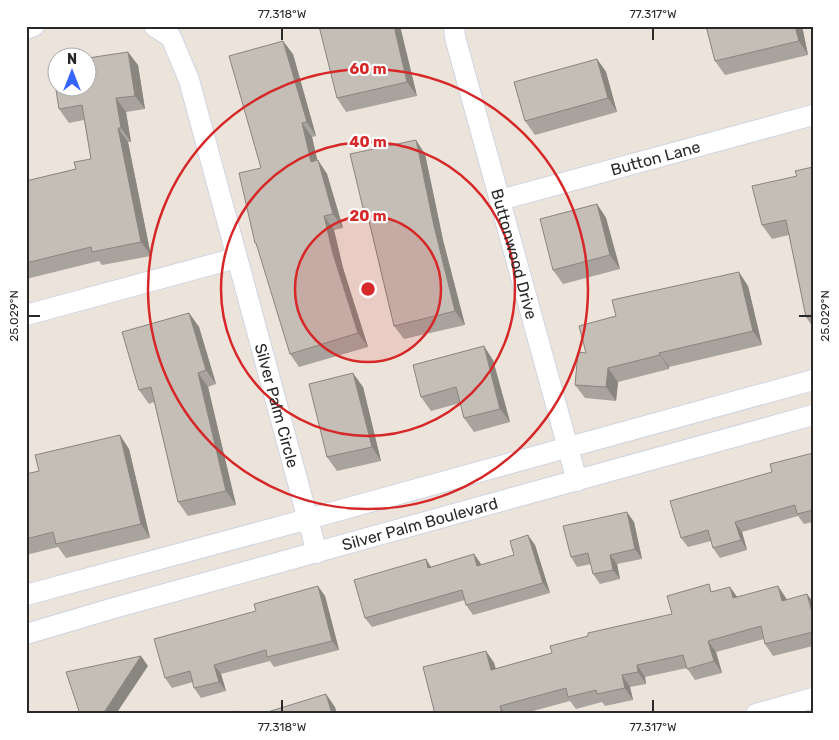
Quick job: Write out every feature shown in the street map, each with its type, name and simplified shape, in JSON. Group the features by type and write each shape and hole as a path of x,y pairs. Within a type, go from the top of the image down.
{"street":[{"path":"26,29 34,26"},
{"name":"Silver Palm Circle","path":"154,26 171,37 189,80 318,553"},
{"name":"Buttonwood Drive","path":"454,26 577,481"},
{"name":"Button Lane","path":"500,200 813,115"},
{"path":"26,314 236,258"},
{"name":"Silver Palm Boulevard","path":"26,594 308,519 813,380"},
{"name":"Silver Palm Boulevard","path":"26,634 813,415"},
{"path":"756,714 813,698"}],"building":[{"path":"319,26 394,26 407,82 337,98"},
{"path":"706,26 795,26 799,41 715,61"},
{"path":"283,41 307,122 302,123 311,162 318,160 333,214 324,216 333,254 358,333 290,354 255,243 239,173 261,168 229,56"},
{"path":"128,52 135,96 116,98 121,128 118,128 141,242 92,252 91,247 26,263 26,181 76,169 74,162 91,159 82,105 59,109 57,98 98,98 98,56"},
{"path":"597,59 608,98 525,121 514,82"},
{"path":"416,140 434,226 455,311 394,326 366,208 363,208 350,154"},
{"path":"813,167 813,315 806,317 786,220 762,225 752,186 797,176 795,171"},
{"path":"597,204 610,255 553,270 540,219"},
{"path":"739,272 753,331 659,353 660,355 608,368 606,387 575,385 578,352 586,353 579,326 616,316 612,300"},
{"path":"189,313 206,370 198,373 226,491 178,502 151,387 139,390 122,332"},
{"path":"484,346 500,409 464,418 456,387 421,397 413,365"},
{"path":"353,373 372,447 327,457 309,384"},
{"path":"120,435 141,524 56,544 53,532 26,539 26,474 39,471 35,455"},
{"path":"813,453 813,510 797,514 795,505 735,522 741,540 713,548 708,530 681,538 670,501 772,472 770,464"},
{"path":"627,512 635,549 610,555 613,570 593,574 588,553 571,557 563,526"},
{"path":"528,535 543,583 466,605 462,590 365,618 354,580 426,559 428,568 474,554 477,566 514,555 510,541"},
{"path":"709,584 711,592 730,587 733,598 778,586 782,601 807,594 813,616 813,632 765,644 761,626 708,641 714,661 687,669 683,655 637,665 638,672 622,675 625,688 597,694 596,690 568,697 566,688 500,706 502,714 435,714 423,667 486,651 491,670 552,653 550,646 588,636 588,633 672,614 667,596"},
{"path":"318,586 332,641 267,657 266,650 214,665 219,682 194,688 190,671 165,678 154,639 256,611 254,604"},
{"path":"141,656 103,714 80,714 66,672"},
{"path":"326,694 332,714 261,714"}]}
